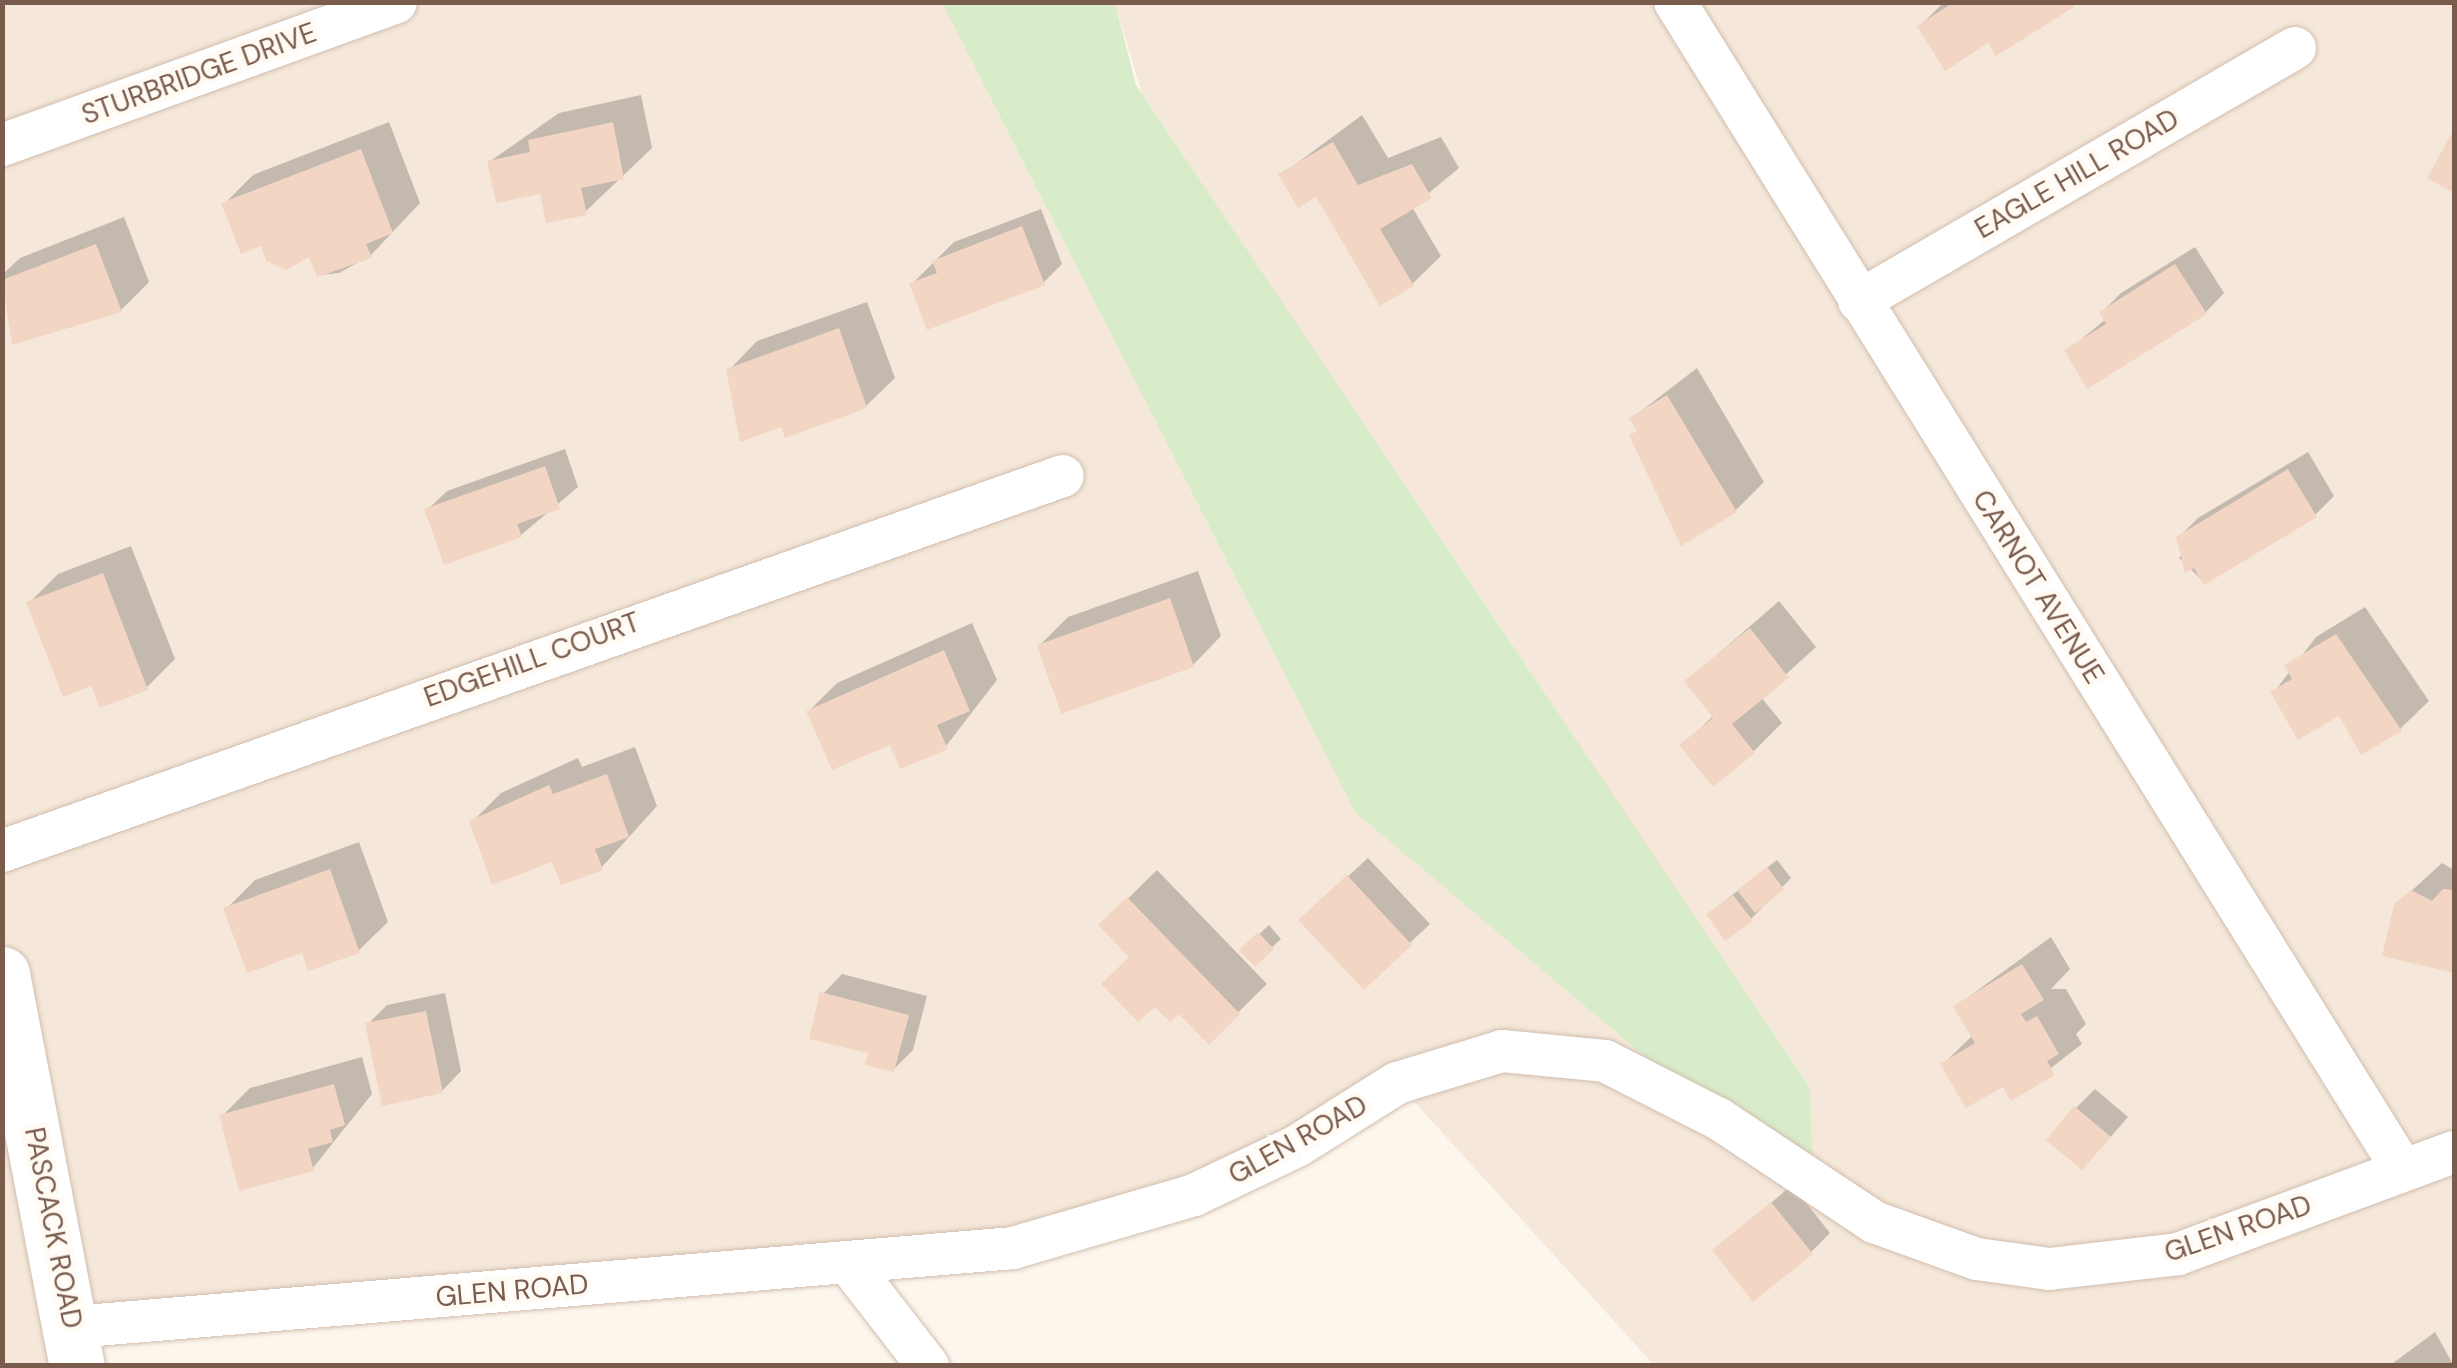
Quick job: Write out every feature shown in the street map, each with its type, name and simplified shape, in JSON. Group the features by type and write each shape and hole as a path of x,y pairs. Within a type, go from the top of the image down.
{"street":[{"name":"STURBRIDGE DRIVE","path":"2,145 396,2"},
{"name":"CARNOT AVENUE","path":"1674,2 2404,1170"},
{"name":"EAGLE HILL ROAD","path":"1859,301 2295,48"},
{"name":"EDGEHILL COURT","path":"2,850 1063,476"},
{"name":"PASCACK ROAD","path":"2,974 75,1346"},
{"name":"GLEN ROAD","path":"75,1346 1012,1248 1092,1230 1272,1160 1398,1082 1502,1051 1605,1062 1719,1119 1874,1222 1978,1259 2049,1269 2178,1254 2454,1152"},
{"path":"849,1264 928,1366"}],"shaded area":[{"path":"3,3 942,3 1355,812 1115,3 2454,3 2454,1365 1654,1365 1397,1083 1092,1230 74,1327 77,1365 3,1366"}],"green space":[{"path":"942,3 1115,3 1136,85 1810,1088 1813,1181 1719,1119 1355,812"}],"building":[{"path":"1954,2 2072,2 2074,7 1996,56 1988,43 1945,71 1917,26"},
{"path":"613,122 624,179 581,188 587,215 546,223 540,194 496,203 487,161 530,152 528,140"},
{"path":"2454,129 2454,193 2427,178"},
{"path":"1333,142 1358,185 1412,164 1432,198 1380,229 1414,286 1380,306 1316,197 1298,208 1278,174"},
{"path":"361,149 393,233 366,244 372,258 317,277 309,257 286,270 266,261 261,246 241,254 221,203"},
{"path":"1022,226 1045,285 927,330 909,283 937,273 932,261"},
{"path":"96,244 122,312 12,345 2,280"},
{"path":"2175,264 2207,314 2087,389 2064,350 2106,324 2099,312"},
{"path":"839,328 867,408 785,438 781,427 740,442 726,369"},
{"path":"1667,395 1737,512 1681,546 1629,435 1637,431 1629,418"},
{"path":"545,466 560,509 517,524 522,537 444,565 424,509"},
{"path":"2288,469 2317,517 2204,585 2194,568 2185,573 2176,537"},
{"path":"103,573 148,690 100,708 91,686 63,697 26,602"},
{"path":"1170,598 1194,667 1061,714 1037,645"},
{"path":"1750,628 1789,678 1732,724 1755,753 1713,787 1679,745 1713,718 1684,681"},
{"path":"2336,634 2402,731 2361,755 2339,716 2298,740 2270,692 2292,679 2284,665"},
{"path":"944,650 970,711 937,725 948,749 900,769 890,745 832,770 806,711"},
{"path":"607,774 629,837 595,849 603,870 561,885 552,862 492,885 469,821 549,785 553,794"},
{"path":"1767,867 1784,889 1755,913 1737,890"},
{"path":"330,869 360,953 308,971 302,953 247,973 223,908"},
{"path":"1347,875 1412,945 1364,990 1298,920"},
{"path":"2443,889 2454,890 2454,973 2382,956 2394,904 2411,890 2432,901"},
{"path":"1733,895 1753,921 1725,941 1706,914"},
{"path":"1127,897 1240,1014 1209,1045 1179,1014 1170,1022 1155,1007 1138,1022 1101,984 1129,957 1098,925"},
{"path":"1258,932 1274,949 1255,967 1239,950"},
{"path":"2022,964 2044,1000 2021,1014 2026,1022 2037,1016 2059,1054 2047,1061 2055,1075 2011,1101 2003,1087 1966,1108 1940,1064 1975,1043 1953,1006"},
{"path":"820,992 909,1015 894,1072 865,1065 868,1053 809,1039"},
{"path":"426,1011 443,1093 382,1106 365,1023"},
{"path":"334,1084 345,1125 330,1130 333,1142 308,1149 314,1171 239,1191 219,1115"},
{"path":"2074,1106 2111,1137 2082,1170 2046,1140"},
{"path":"1771,1202 1813,1254 1753,1302 1712,1250"}]}
